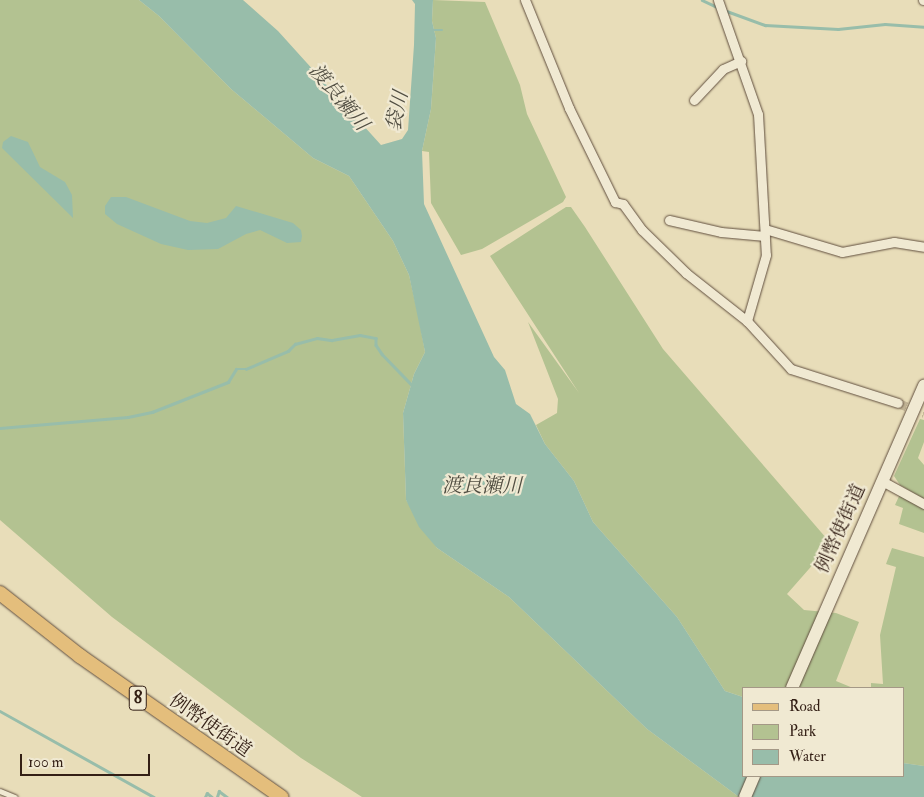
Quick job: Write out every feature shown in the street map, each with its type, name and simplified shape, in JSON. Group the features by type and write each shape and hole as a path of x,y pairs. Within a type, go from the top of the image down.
{"main road":[{"name":"例幣使街道","path":"792,687 924,386"},
{"name":"例幣使街道","path":"0,594 88,662 281,797"},
{"path":"744,797 754,777"}],"street":[{"path":"525,0 568,108 615,202 622,204 642,230 686,273 747,321 791,369 898,403"},
{"path":"718,0 741,61 758,114 766,255 747,321"},
{"path":"694,100 723,69 741,61"},
{"path":"669,220 721,232 765,232 842,252 894,242 924,247"},
{"path":"881,483 924,504"}],"lane":[{"path":"0,791 15,797"}],"green space":[{"path":"0,0 139,0 159,16 231,89 313,158 349,176 393,241 409,275 425,352 414,374 403,413 406,500 437,548 509,597 647,729 739,797 362,797 301,758 112,617 0,520"},
{"path":"433,0 485,2 520,85 527,114 566,197 563,202 482,249 461,255 431,203 429,152 422,151 431,109 436,38 432,21"},
{"path":"566,207 571,207 663,349 827,539 816,561 787,594 804,610 836,613 859,622 836,681 851,687 742,687 742,697 725,691 677,617 593,522 574,481 545,444 536,425 557,413 558,399 528,322 579,393 490,256"},
{"path":"920,419 924,420 924,442 918,458 924,465 924,499 900,485 894,476"},
{"path":"900,494 924,508 924,533 899,524 903,508 895,505"},
{"path":"892,548 924,557 924,766 904,763 904,687 871,687 871,683 883,684 880,635 896,567 886,564"}],"water":[{"name":"渡良瀬川","path":"139,0 243,0 278,31 381,145 402,139 408,130 414,45 415,4 412,0 433,0 432,21 436,38 431,109 422,151 424,204 494,357 505,370 516,404 530,414 545,444 574,481 593,522 677,617 725,691 742,697 742,777 904,777 904,763 924,766 924,797 739,797 647,729 509,597 437,548 419,527 406,500 403,413 414,374 425,352 409,275 393,241 349,176 313,158 231,89 159,16"},
{"path":"11,136 28,142 40,167 65,182 72,195 73,218 2,148 3,142"},
{"path":"111,197 126,197 190,221 207,223 226,218 236,206 293,223 301,230 301,242 287,243 260,230 246,234 218,249 188,250 161,244 117,224 105,214 105,206"}],"waterway":[{"path":"702,0 717,7"},
{"path":"724,10 765,25 838,29 885,24 924,27"},
{"path":"433,30 442,30"},
{"path":"0,428 128,417 152,412 228,382 236,369 246,369 288,351 295,344 317,338 332,340 360,335 376,338 376,345 382,354 413,386"},
{"path":"0,711 154,797"},
{"path":"217,797 219,791 227,797"},
{"path":"205,797 207,793 212,797"}],"tunnel":[{"path":"898,403 924,413"}],"water label":[{"name":"袋川","path":"397,111"}]}
